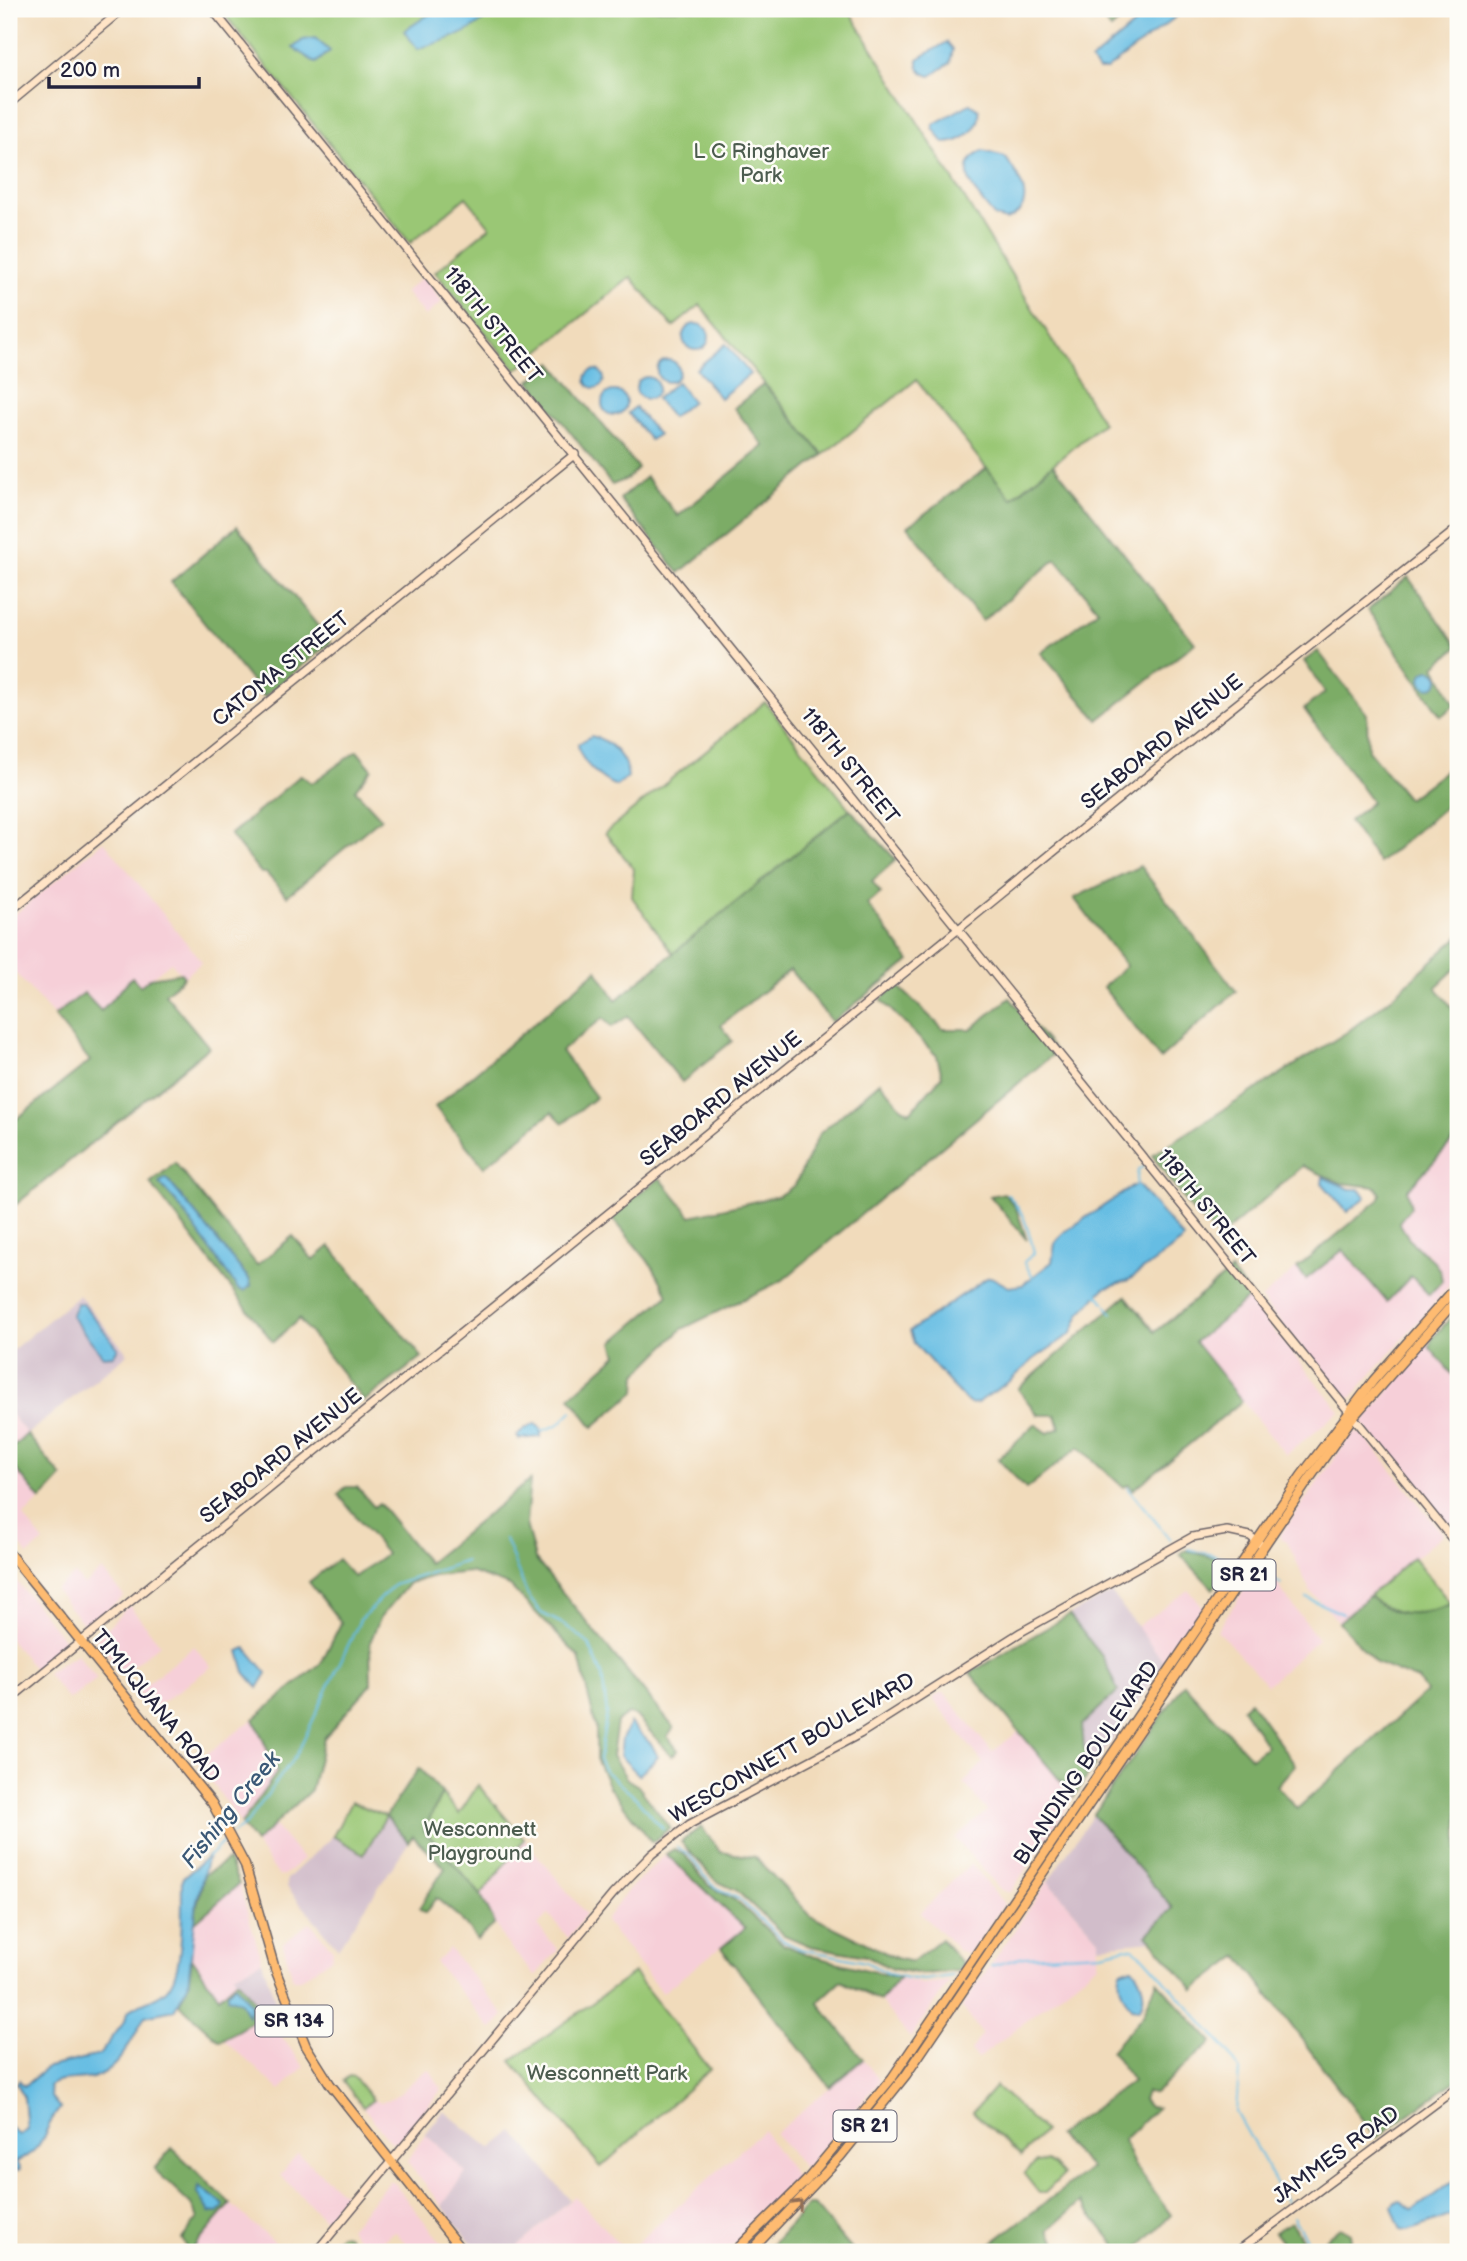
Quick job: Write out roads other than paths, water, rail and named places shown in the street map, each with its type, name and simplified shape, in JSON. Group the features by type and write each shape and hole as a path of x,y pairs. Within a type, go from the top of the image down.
{"main road":[{"name":"BLANDING BOULEVARD","path":"750,2252 840,2157 905,2075 1123,1740 1260,1543 1351,1414 1458,1285"},
{"name":"BLANDING BOULEVARD","path":"1351,1414 1458,1298"},
{"name":"BLANDING BOULEVARD","path":"734,2252 806,2181 874,2103 1100,1788 1260,1543"},
{"name":"TIMUQUANA ROAD","path":"9,1553 188,1771 229,1830 241,1856 296,2027 330,2084 463,2252"},
{"path":"1100,1788 1101,1780 1123,1747 1123,1740"},
{"path":"741,2252 751,2236"}],"street":[{"path":"9,104 123,9"},
{"name":"118TH STREET","path":"212,9 1458,1546"},
{"name":"CATOMA STREET","path":"9,912 575,454"},
{"name":"SEABOARD AVENUE","path":"9,1700 959,928 1458,528"},
{"name":"WESCONNETT BOULEVARD","path":"316,2252 613,1894 640,1864 674,1835 710,1812 860,1734 1021,1632 1192,1537 1227,1531 1260,1543"},
{"name":"JAMMES ROAD","path":"1236,2252 1458,2087"}],"water":[{"path":"437,9 451,9 459,13 480,9 487,16 464,33 418,49 404,31"},
{"path":"1153,9 1186,9 1106,70 1098,70 1091,61"},
{"path":"315,38 330,51 316,63 293,48 303,40"},
{"path":"947,42 953,49 950,63 931,76 923,72 918,66 918,59"},
{"path":"970,104 979,110 974,129 957,141 944,143 933,128 934,124"},
{"path":"983,151 1005,157 1024,191 1022,207 1006,220 995,217 976,192 968,174 968,166 973,158"},
{"path":"696,324 705,328 709,337 705,346 696,350 687,346 683,337 687,328"},
{"path":"726,344 750,374 720,398 696,369"},
{"path":"668,360 676,363 679,371 676,379 668,382 660,379 657,371 660,363"},
{"path":"591,370 599,370 604,379 602,386 591,388 586,383 586,375"},
{"path":"647,377 655,380 658,388 655,396 647,399 639,396 636,388 639,380"},
{"path":"677,382 692,401 672,418 656,399"},
{"path":"614,391 622,395 626,403 622,411 614,415 606,411 602,403 606,395"},
{"path":"635,407 658,435 650,440 628,413"},
{"path":"1426,670 1434,670 1439,679 1437,686 1426,688 1421,683 1421,675"},
{"path":"591,736 610,745 621,756 628,777 616,786 597,774 586,763 579,750 578,744"},
{"path":"1323,1177 1350,1189 1359,1189 1366,1197 1347,1212 1322,1183"},
{"path":"166,1178 249,1279 251,1286 244,1291 238,1289 177,1203 159,1183"},
{"path":"1138,1185 1183,1238 1181,1242 1129,1280 1104,1288 1080,1314 1072,1333 1034,1359 1011,1380 977,1403 970,1404 914,1343 910,1331 987,1278 991,1277 1009,1287 1022,1285 1052,1262 1055,1243 1063,1233"},
{"path":"77,1303 83,1304 118,1348 114,1355 103,1356 71,1316"},
{"path":"535,1424 541,1428 541,1437 519,1439 517,1436 524,1429"},
{"path":"246,1648 267,1673 258,1688 245,1672 239,1651"},
{"path":"630,1723 652,1745 658,1757 639,1775 620,1756 622,1739"},
{"path":"208,1856 197,1901 188,1985 174,2010 145,2016 122,2055 106,2071 86,2079 62,2081 49,2086 51,2097 60,2108 39,2145 16,2162 20,2169 17,2171 9,2163 9,2126 19,2135 27,2130 24,2098 17,2083 19,2080 24,2086 48,2067 99,2055 125,2021 127,2012 165,1991 172,1982 179,1955 182,1879"},
{"path":"1132,1967 1143,1988 1139,2009 1131,2008 1120,1986 1121,1971"},
{"path":"235,1985 251,2004 248,2016 241,2002 228,1997 228,1992"},
{"path":"1458,2178 1458,2213 1408,2231 1401,2230 1392,2207 1395,2202 1401,2201 1413,2210"},
{"path":"199,2186 224,2205 223,2209 218,2213 210,2212 198,2193"}],"waterway":[{"path":"1136,1186 1138,1170 1144,1166"},
{"path":"1007,1194 1018,1207 1028,1229 1034,1253 1024,1262 1033,1277"},
{"path":"1097,1294 1105,1303"},
{"path":"1107,1306 1112,1314"},
{"path":"542,1431 558,1425 572,1411"},
{"path":"1128,1488 1170,1539"},
{"path":"505,1539 528,1596 541,1613 565,1625 589,1644 602,1675 607,1713 599,1759 605,1771 636,1798 663,1829"},
{"path":"1188,1549 1234,1560"},
{"name":"Fishing Creek","path":"232,1834 247,1823 298,1752 360,1620 394,1585 466,1561"},
{"path":"1257,1572 1281,1584"},
{"path":"1307,1598 1343,1614"},
{"name":"Fishing Creek","path":"207,1858 228,1837"},
{"path":"677,1847 689,1855 712,1885 739,1899 784,1941 801,1949 866,1962 889,1974 908,1978 924,1980 952,1976"},
{"path":"991,1966 1024,1957 1102,1953 1124,1948 1133,1949 1144,1957 1229,2052 1239,2070 1236,2112 1287,2203"},
{"path":"1293,2217 1314,2252"}],"park label":[{"name":"L C Ringhaver Park","path":"761,163"},
{"name":"Wesconnett Playground","path":"480,1841"},
{"name":"Wesconnett Park","path":"607,2073"}]}
